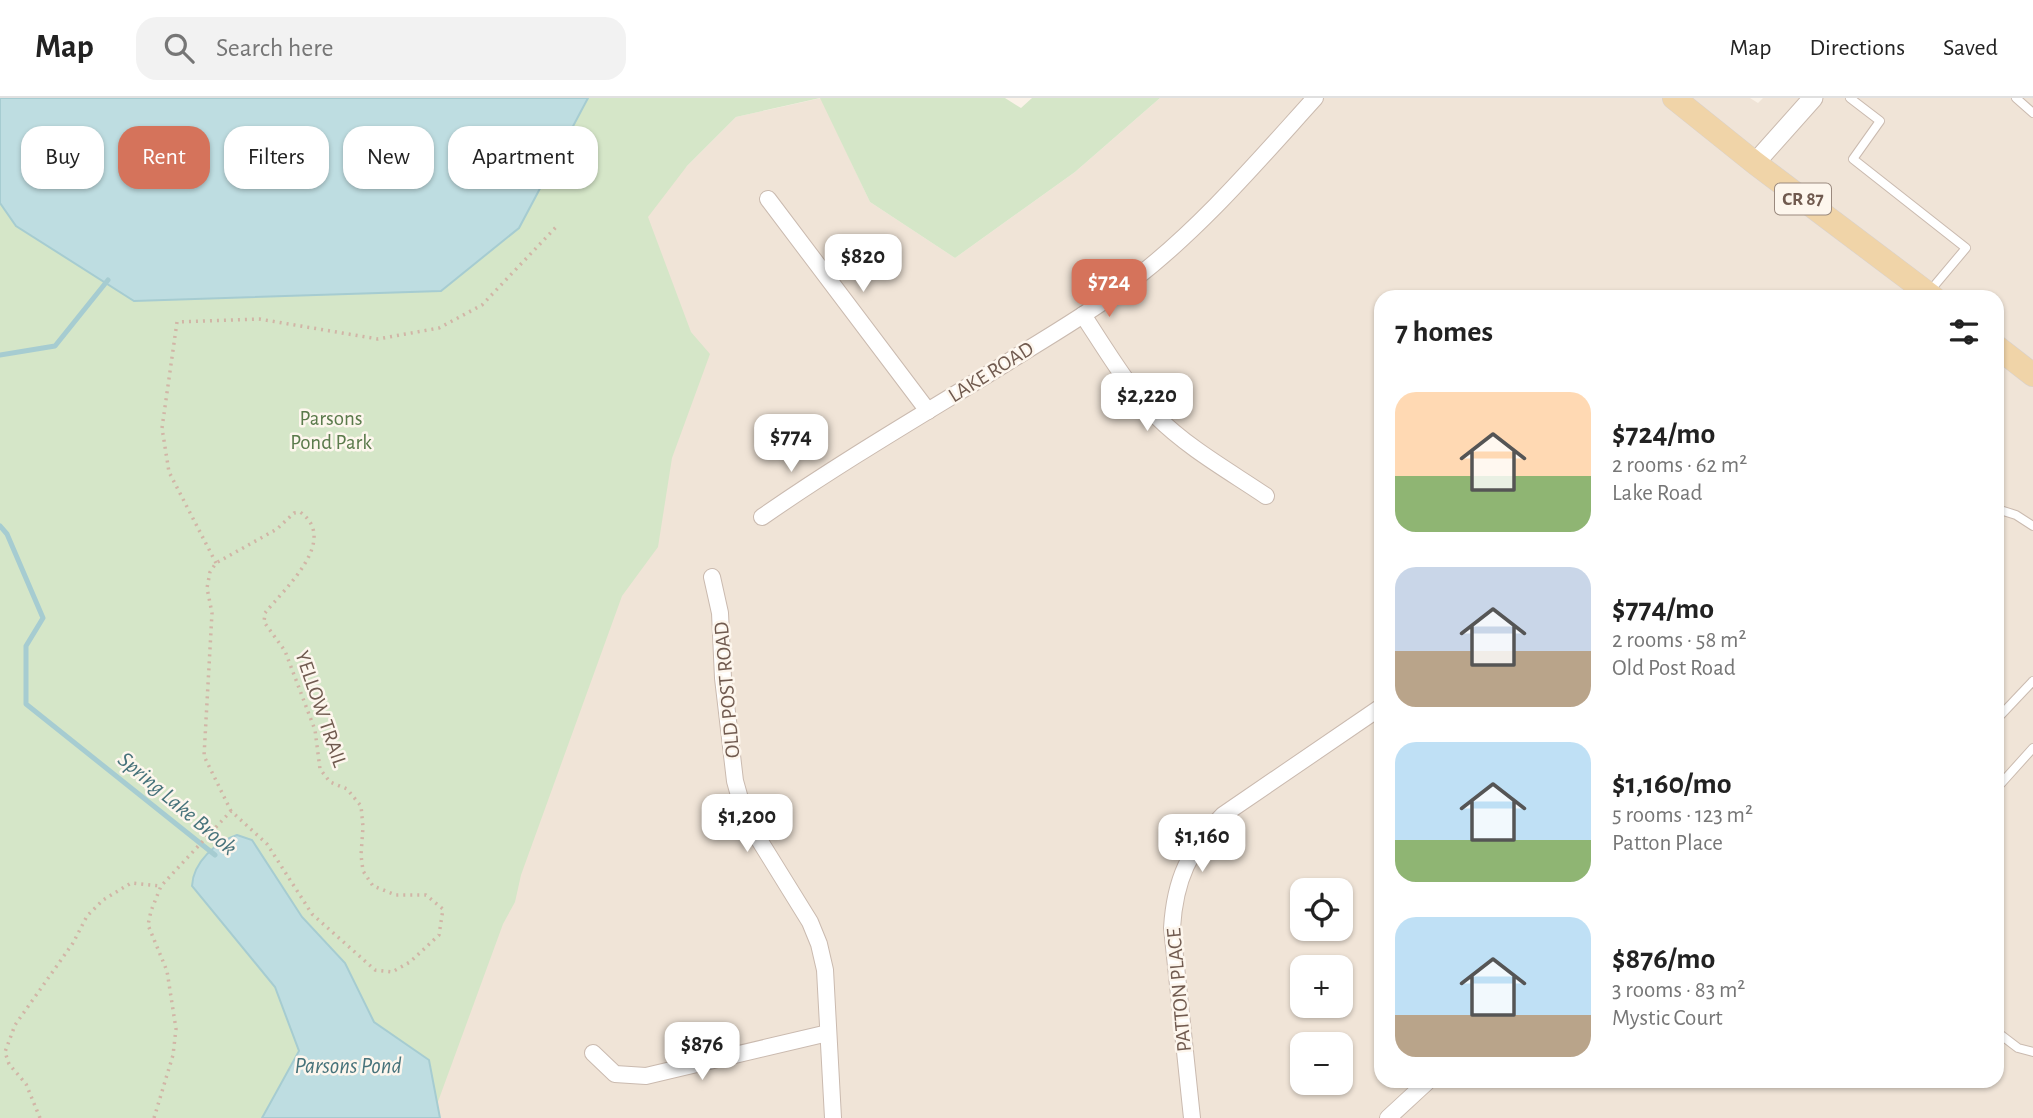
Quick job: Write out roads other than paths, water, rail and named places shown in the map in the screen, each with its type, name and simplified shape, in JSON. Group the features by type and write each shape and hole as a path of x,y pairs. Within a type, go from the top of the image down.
{"main road":[{"name":"CR 87","path":"1674,98 1755,163 1924,290"},
{"path":"2004,352 2033,375"}],"street":[{"name":"LAKE ROAD","path":"761,517 841,463 1083,315 1170,251 1216,207 1315,98"},
{"path":"1755,163 1813,98"},
{"path":"768,199 928,411"},
{"path":"1083,315 1134,390 1157,417 1183,440 1266,496"},
{"name":"OLD POST ROAD","path":"712,577 720,612 723,678 735,781 742,806 810,922 825,970 834,1118"},
{"name":"PATTON PLACE","path":"1192,1118 1172,928 1179,881 1189,857 1204,834 1223,815 1374,712"},
{"path":"593,1053 615,1074 646,1076 828,1033"},
{"path":"1388,1118 1420,1088"}],"lane":[{"path":"1850,98 1880,121 1853,159 1966,248 1935,290"},
{"path":"2016,98 2033,113"},
{"path":"2004,511 2016,515 2033,527"},
{"path":"2004,712 2033,681"},
{"path":"2004,780 2033,747"},
{"path":"2004,1037 2018,1048 2033,1052"}],"water":[{"path":"0,98 588,98 573,126 448,126 448,189 540,189 519,228 441,291 134,301 16,226 0,203"},
{"name":"Parsons Pond","path":"237,835 252,840 302,917 345,963 374,1022 429,1060 440,1118 262,1118 299,1051 275,987 192,886 196,869 207,854"}],"waterway":[{"name":"Spring Lake Brook","path":"0,355 55,346 108,280"},
{"name":"Spring Lake Brook","path":"0,526 7,534 43,618 26,646 26,704 215,855"}],"park label":[{"name":"Parsons Pond Park","path":"331,430"}]}
